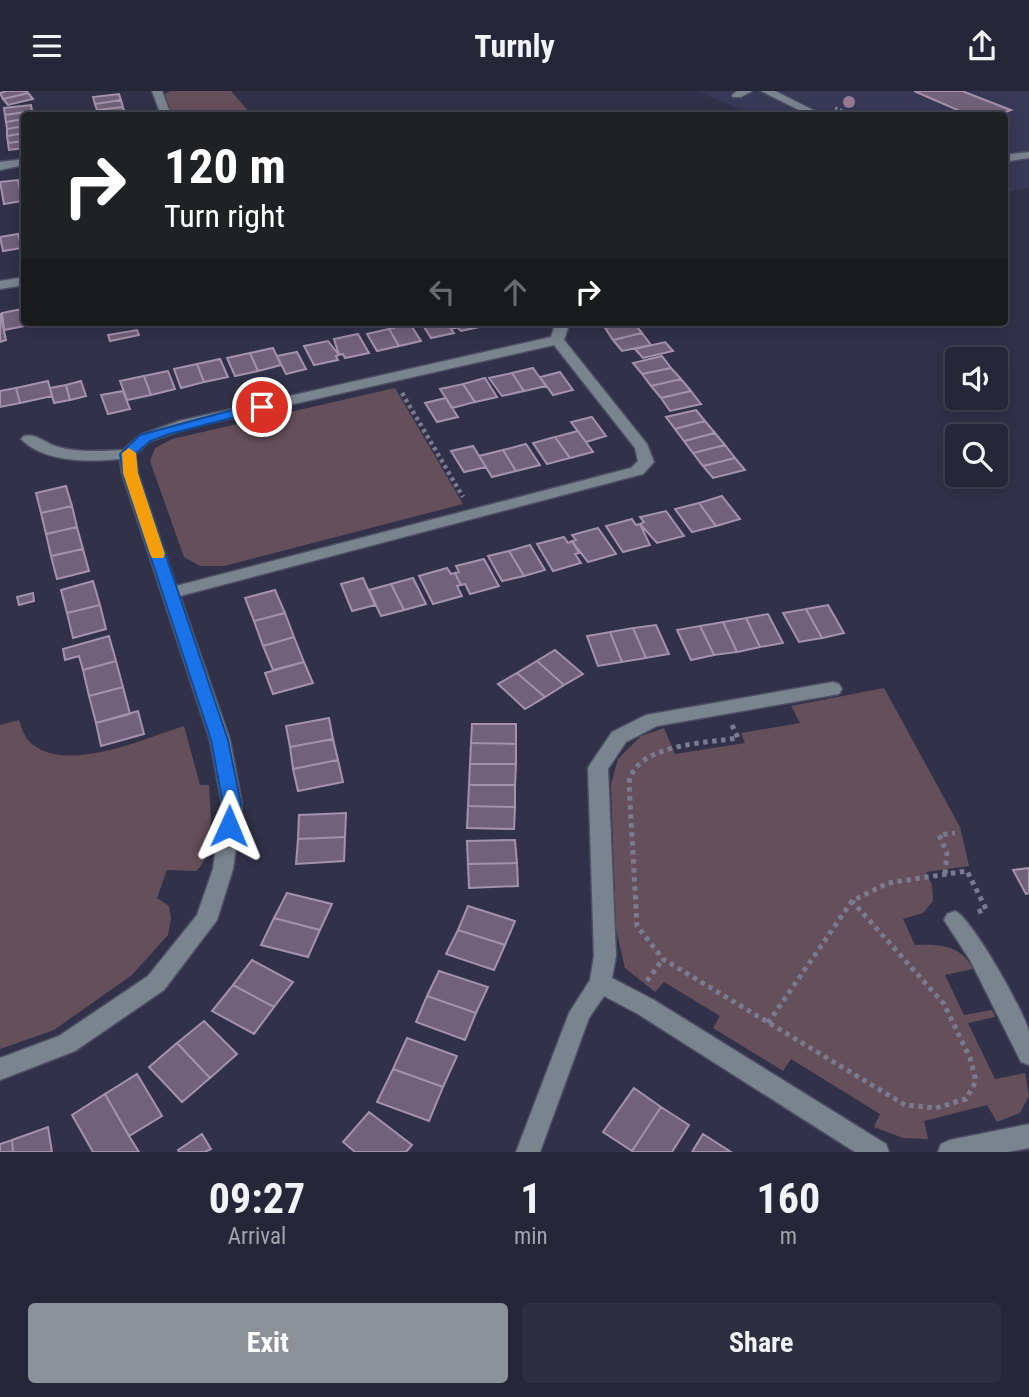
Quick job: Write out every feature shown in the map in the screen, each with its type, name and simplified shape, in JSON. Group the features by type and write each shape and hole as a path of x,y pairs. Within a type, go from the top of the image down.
{"street":[{"path":"157,91 165,112"},
{"path":"766,91 811,112"},
{"path":"0,166 21,162"},
{"path":"0,285 21,282"},
{"path":"557,340 562,326"},
{"path":"29,439 44,449 67,456 127,454 145,438 184,424 557,340"},
{"path":"171,593 637,471 646,462 642,447 557,340"},
{"path":"0,1069 67,1044 156,983 206,921 223,869 232,804 220,740 127,454"},
{"path":"528,1152 580,1013 600,983 605,956 598,768 619,737 653,720 833,689"},
{"path":"955,920 978,953 1029,1055"},
{"path":"600,983 646,1007 877,1152"},
{"path":"950,1152 1029,1136"}],"path":[{"path":"393,377 474,515"},
{"path":"725,708 738,738 654,754 640,760 632,769 629,783 637,926 663,959 905,1105 936,1108 966,1099 976,1081 970,1058 944,1004 852,901"},
{"path":"945,874 947,853 939,835 955,833"},
{"path":"768,1023 852,901 888,883 967,871 986,909 955,920"}],"shaded area":[{"path":"170,91 231,91 249,112 171,112 165,94"},
{"path":"697,91 1029,91 1029,188 1008,192 1008,112 746,112"},
{"path":"395,388 463,504 224,566 200,566 184,557 150,461 155,448 172,439"},
{"path":"884,688 960,827 969,866 926,872 932,885 933,901 923,913 903,919 915,945 949,948 968,961 973,969 945,975 964,1015 992,1010 995,1017 968,1023 995,1079 1025,1073 1029,1096 1020,1113 997,1122 987,1105 924,1121 928,1139 903,1138 874,1127 880,1114 791,1059 783,1071 713,1028 720,1016 664,982 655,992 625,968 616,929 611,784 618,759 641,736 664,728 675,754 745,743 741,733 800,723 791,706"},
{"path":"19,720 28,740 43,751 61,755 104,751 184,726 200,785 209,785 211,831 207,854 196,871 167,870 157,898 169,906 171,918 168,935 132,975 54,1030 0,1049 0,725"}],"building":[{"path":"914,91 962,91 1011,110 962,112"},
{"path":"0,93 28,93 3,99"},
{"path":"28,93 33,99 8,105 3,99"},
{"path":"119,94 121,100 95,104 93,97"},
{"path":"121,100 123,107 97,110 95,104"},
{"path":"31,105 32,111 5,115 4,108"},
{"path":"123,107 125,112 97,112"},
{"path":"21,113 21,120 6,122 5,115"},
{"path":"21,120 21,127 7,129 6,122"},
{"path":"21,127 21,134 7,136 7,129"},
{"path":"21,134 21,141 8,143 7,136"},
{"path":"21,141 21,148 9,150 8,143"},
{"path":"18,180 21,201 4,204 0,182"},
{"path":"18,234 21,248 3,251 0,237"},
{"path":"21,309 21,326 25,326 4,330 2,313"},
{"path":"0,313 6,340 0,342"},
{"path":"393,326 412,326 421,341 399,346 389,329 394,328"},
{"path":"424,326 455,328 451,329 454,333 431,338"},
{"path":"455,326 484,326 461,331"},
{"path":"636,326 642,333 613,340 605,328"},
{"path":"389,329 399,346 377,351 367,334"},
{"path":"137,330 139,335 110,341 108,335"},
{"path":"642,333 651,345 622,351 613,340"},
{"path":"358,334 369,353 345,358 343,354 339,355 334,339"},
{"path":"328,341 339,355 336,356 338,360 314,365 304,346"},
{"path":"665,342 673,351 643,358 635,349"},
{"path":"273,348 281,365 258,371 250,353"},
{"path":"297,352 306,369 286,374 277,356"},
{"path":"250,353 258,371 235,376 227,358"},
{"path":"662,356 671,368 642,374 633,363"},
{"path":"220,359 228,377 204,382 197,364"},
{"path":"197,364 204,382 181,388 174,369"},
{"path":"533,368 546,386 524,391 512,373"},
{"path":"671,368 681,379 651,386 642,374"},
{"path":"168,371 175,389 151,395 144,376"},
{"path":"560,372 573,390 553,395 540,377"},
{"path":"512,373 524,391 502,396 489,378"},
{"path":"144,376 151,395 127,400 120,381"},
{"path":"485,378 497,397 475,402 463,384"},
{"path":"681,379 691,391 661,398 651,386"},
{"path":"48,381 52,396 20,403 16,388"},
{"path":"81,381 86,396 70,400 66,385"},
{"path":"463,384 475,402 452,408 440,389"},
{"path":"66,385 70,400 54,403 50,388"},
{"path":"16,388 20,403 0,407 0,391"},
{"path":"123,391 130,409 108,414 101,395"},
{"path":"691,391 701,404 670,411 661,398"},
{"path":"446,398 458,417 437,422 425,403"},
{"path":"696,410 705,421 675,429 666,417"},
{"path":"592,417 606,436 586,442 571,422"},
{"path":"705,421 715,433 684,441 675,429"},
{"path":"578,431 593,452 570,458 555,437"},
{"path":"715,433 725,445 693,453 684,441"},
{"path":"555,437 570,458 547,464 533,443"},
{"path":"526,444 540,465 516,471 503,450"},
{"path":"725,445 735,458 703,466 693,453"},
{"path":"473,446 486,467 464,472 451,451"},
{"path":"503,450 516,471 492,477 479,456"},
{"path":"735,458 745,470 713,478 703,466"},
{"path":"66,486 72,506 41,513 36,493"},
{"path":"722,496 740,519 716,526 699,503"},
{"path":"699,503 716,526 692,532 675,509"},
{"path":"72,506 77,527 46,534 41,513"},
{"path":"666,511 684,536 657,543 640,524 644,522 640,517"},
{"path":"632,519 636,525 640,524 650,545 623,552 606,526"},
{"path":"77,527 83,549 51,556 46,534"},
{"path":"598,528 616,554 588,562 572,541 576,540 572,535"},
{"path":"564,537 568,543 572,541 579,553 575,554 581,563 553,571 537,544"},
{"path":"530,545 545,570 524,576 509,551"},
{"path":"83,549 89,571 57,579 51,556"},
{"path":"509,551 524,576 502,581 488,556"},
{"path":"484,559 499,586 470,594 455,573 459,572 456,566"},
{"path":"447,568 451,574 455,573 461,585 457,586 462,596 433,604 419,576"},
{"path":"363,578 375,605 352,611 341,584"},
{"path":"413,578 426,604 404,610 391,584"},
{"path":"93,581 100,605 67,613 61,590"},
{"path":"391,584 404,610 381,616 369,590"},
{"path":"275,590 285,613 254,621 245,598"},
{"path":"33,593 34,601 19,605 17,597"},
{"path":"100,605 106,629 73,638 67,613"},
{"path":"828,605 844,633 822,638 806,609"},
{"path":"806,609 822,638 799,642 783,613"},
{"path":"285,613 294,637 263,646 254,621"},
{"path":"768,614 783,643 760,647 746,618"},
{"path":"746,618 760,647 737,652 723,622"},
{"path":"723,622 737,652 714,655 700,626"},
{"path":"656,625 669,654 646,658 633,628"},
{"path":"700,626 714,655 691,660 677,630"},
{"path":"633,628 646,658 622,662 610,632"},
{"path":"610,632 622,662 598,666 587,636"},
{"path":"109,636 116,661 83,670 79,656 65,660 63,649"},
{"path":"294,637 304,662 273,670 263,646"},
{"path":"555,650 583,674 564,685 537,661"},
{"path":"116,661 123,687 89,696 83,670"},
{"path":"537,661 564,685 545,697 517,673"},
{"path":"304,662 313,683 273,694 265,673"},
{"path":"517,673 545,697 525,709 498,684"},
{"path":"123,687 130,714 96,723 89,696"},
{"path":"138,711 144,734 101,746 96,723"},
{"path":"329,718 333,739 290,747 286,726"},
{"path":"472,724 516,724 516,744 471,743"},
{"path":"333,739 338,760 293,769 290,747"},
{"path":"471,743 516,744 516,764 470,764"},
{"path":"338,760 343,782 298,791 293,769"},
{"path":"470,764 516,764 515,785 469,785"},
{"path":"469,785 515,785 515,807 468,806"},
{"path":"468,806 515,807 514,829 467,828"},
{"path":"346,813 345,837 298,839 299,815"},
{"path":"345,837 344,861 296,864 298,839"},
{"path":"515,840 517,863 468,864 467,841"},
{"path":"517,863 518,886 469,888 468,864"},
{"path":"1029,868 1029,893 1026,894 1013,870"},
{"path":"287,893 332,904 320,930 274,918"},
{"path":"468,906 515,921 505,945 458,930"},
{"path":"274,918 320,930 308,957 261,945"},
{"path":"458,930 505,945 494,970 446,954"},
{"path":"252,960 293,982 274,1007 233,985"},
{"path":"439,971 488,987 476,1013 427,996"},
{"path":"233,985 274,1007 254,1034 212,1011"},
{"path":"427,996 476,1013 465,1040 416,1022"},
{"path":"204,1021 237,1054 210,1078 177,1043"},
{"path":"407,1038 457,1056 443,1087 393,1069"},
{"path":"177,1043 210,1078 182,1102 149,1067"},
{"path":"393,1069 443,1087 429,1121 377,1102"},
{"path":"137,1074 162,1116 129,1136 105,1094"},
{"path":"634,1088 661,1107 632,1151 603,1132"},
{"path":"105,1094 139,1152 93,1152 72,1115"},
{"path":"661,1107 689,1125 672,1152 632,1151"},
{"path":"369,1112 412,1145 406,1152 355,1152 343,1142"},
{"path":"48,1127 52,1152 13,1152 12,1140"},
{"path":"202,1134 211,1149 205,1152 179,1152 178,1150"},
{"path":"703,1134 731,1152 692,1152"},
{"path":"12,1140 13,1152 0,1152 0,1144"}],"slow traffic":[{"path":"129,453 131,473 158,554"}],"route":[{"path":"229,826 232,804 220,740 127,454 145,438 184,424 262,407"}]}
